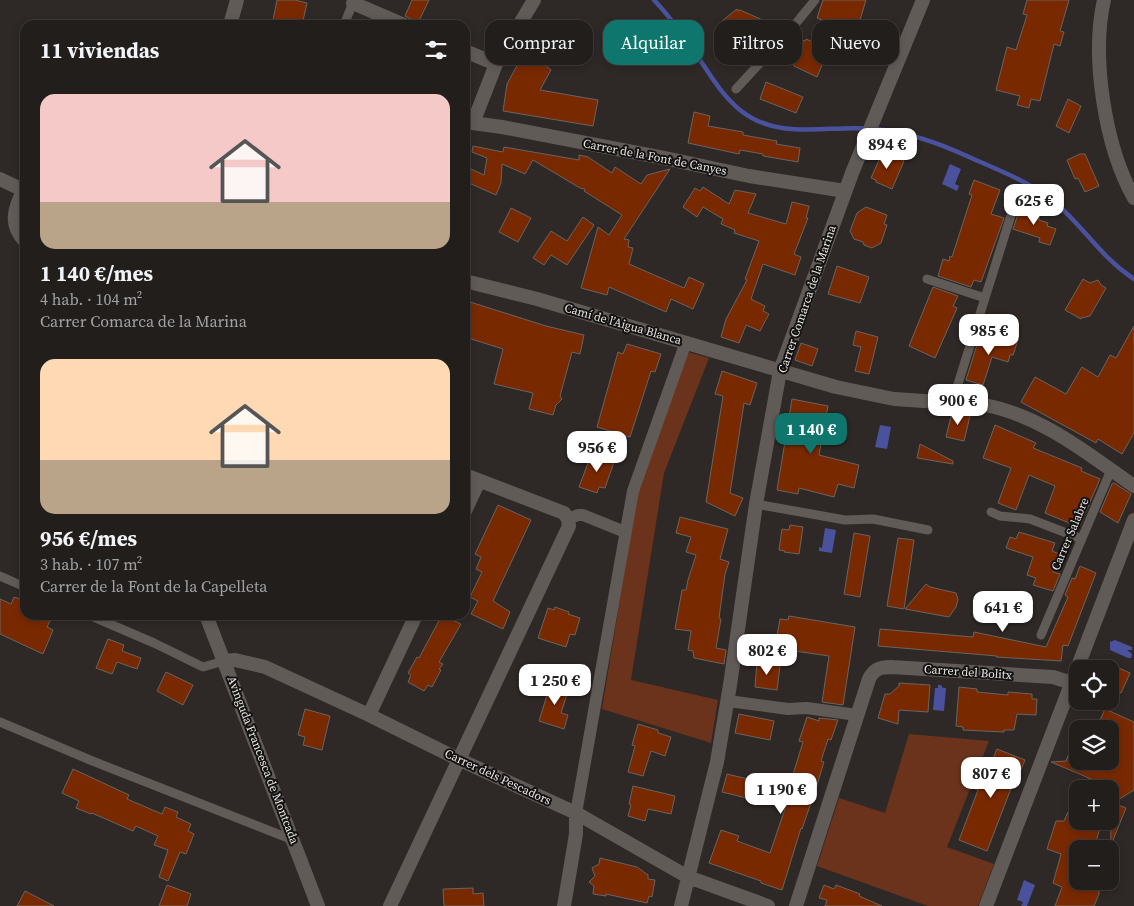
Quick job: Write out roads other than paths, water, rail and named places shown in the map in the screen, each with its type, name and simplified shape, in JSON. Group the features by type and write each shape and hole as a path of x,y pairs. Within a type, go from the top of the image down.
{"street":[{"path":"231,20 237,0"},
{"path":"522,20 534,0"},
{"name":"Carrer Comarca de la Marina","path":"681,906 712,781 728,701 756,504 780,371 845,191 923,0"},
{"path":"1104,0 1101,11 1099,47 1104,100 1114,148 1134,198"},
{"path":"353,1 393,20"},
{"path":"470,53 485,59"},
{"path":"470,121 496,65"},
{"name":"Carrer de la Font de Canyes","path":"470,123 502,127 748,176 845,191"},
{"path":"0,179 20,189"},
{"path":"20,198 14,214 15,226 20,236"},
{"name":"Camí de l’Aigua Blanca","path":"470,282 537,299 780,371 877,397 999,408 1024,417 1070,442 1134,486"},
{"path":"564,906 576,834 576,814 634,486 686,342"},
{"path":"390,906 569,526 568,519 564,513 470,477"},
{"path":"470,500 479,481"},
{"path":"568,519 582,515 625,532"},
{"path":"1081,660 1134,520"},
{"name":"Avinguda Francesca de Montcada","path":"208,620 318,906"},
{"path":"369,715 414,620"},
{"name":"Carrer dels Pescadors","path":"224,661 235,660 265,667 576,814 688,877 768,906"},
{"name":"Carrer del Bolitx","path":"857,716 868,679 880,667 891,666 1053,678 1069,682"},
{"path":"986,906 1069,691"},
{"path":"728,701 788,709 806,708 857,716 796,906"}],"lane":[{"path":"736,89 816,0"},
{"path":"346,20 353,1"},
{"path":"952,403 1018,193"},
{"path":"927,279 985,298"},
{"name":"Carrer Salabre","path":"1041,635 1111,470"},
{"path":"756,504 845,520 873,519 928,530"},
{"path":"991,512 1010,517 1030,519 1082,539"},
{"path":"0,576 20,585"},
{"path":"101,620 203,667 224,661"},
{"path":"0,722 90,760 294,840"}],"water":[{"path":"950,164 961,169 955,184 959,186 957,191 942,184"},
{"path":"880,425 891,427 887,449 875,447"},
{"path":"825,528 836,530 832,553 819,551 819,547 822,548"},
{"path":"1115,640 1132,647 1132,650 1127,650 1132,654 1131,658 1110,650 1110,642"},
{"path":"938,685 946,688 944,711 933,710 935,688 938,688"},
{"path":"1024,880 1035,885 1027,906 1021,906 1023,902 1017,900"}],"waterway":[{"path":"654,0 667,14 723,93 734,105 755,120 771,126 788,129 858,128 888,130 912,135 946,147 1012,176 1044,194 1064,210 1111,261 1134,279"}]}
